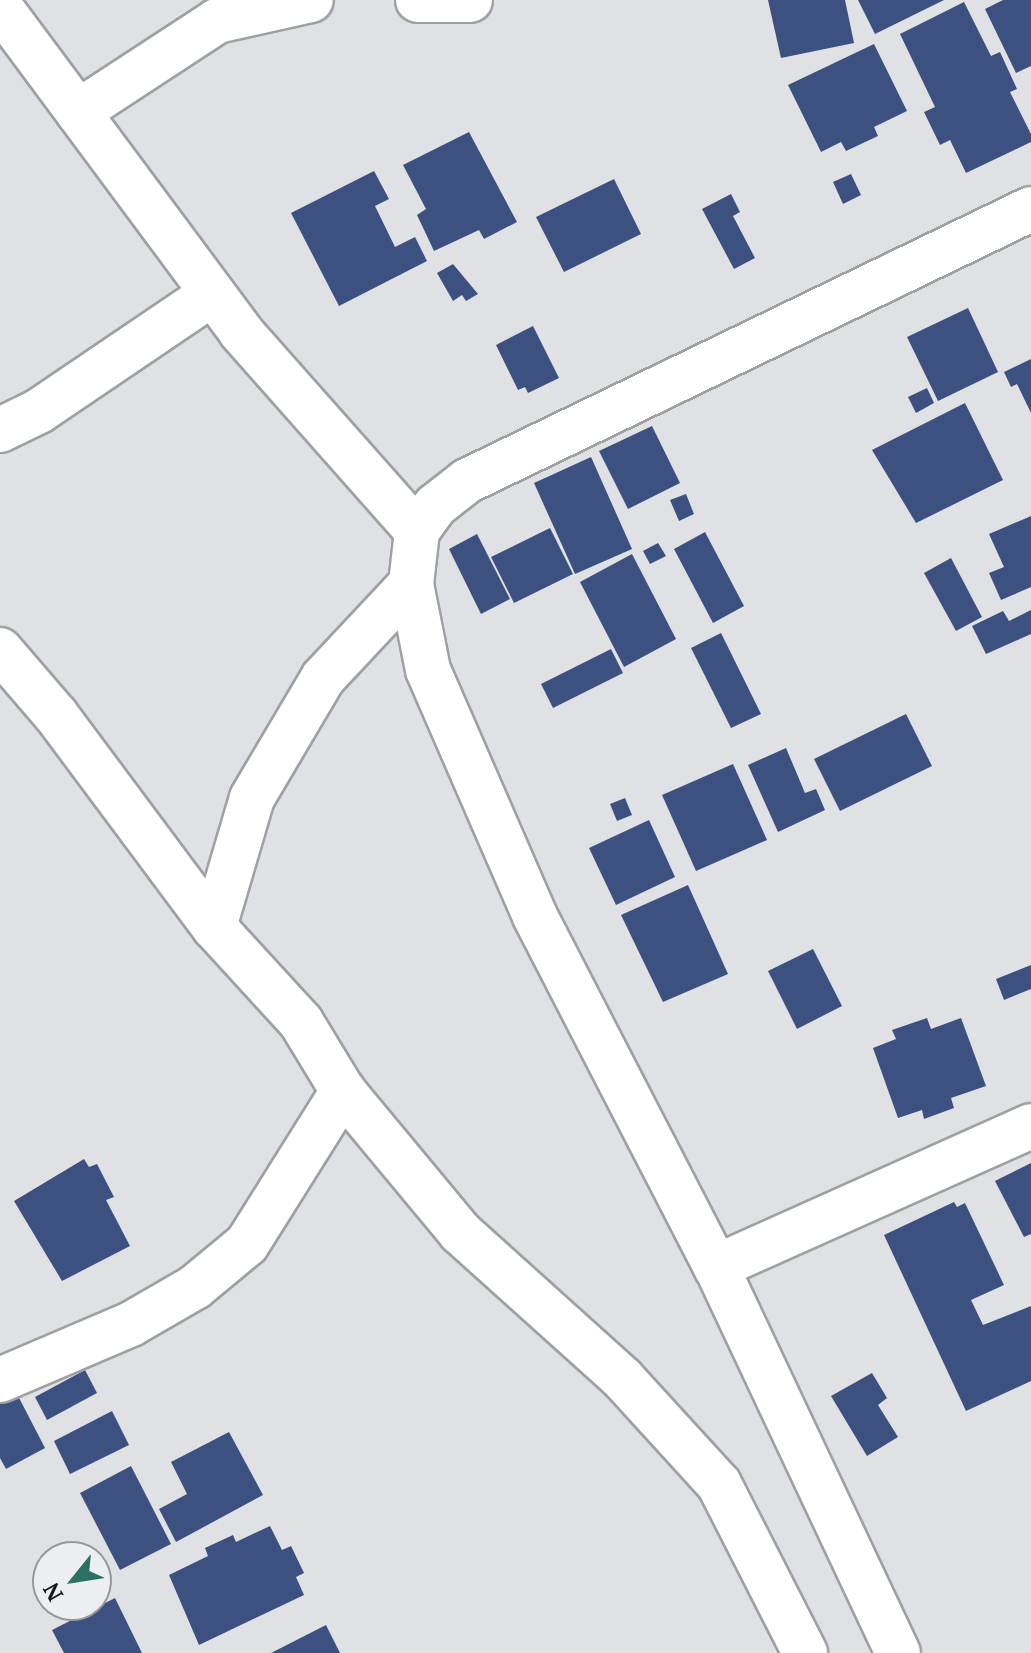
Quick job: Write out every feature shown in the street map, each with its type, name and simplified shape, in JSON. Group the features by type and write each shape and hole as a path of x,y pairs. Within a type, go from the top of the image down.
{"street":[{"path":"78,112 217,21 311,0"},
{"path":"418,0 470,0"},
{"path":"0,7 212,294 417,531"},
{"path":"898,1653 716,1267 535,916 428,670 411,584 417,531 435,506 467,481 1031,209"},
{"path":"0,430 39,411 212,294"},
{"path":"214,927 252,798 323,678 411,584"},
{"path":"0,650 56,715 214,927 301,1022 343,1091 460,1232 623,1379 719,1484 805,1653"},
{"path":"0,1380 131,1324 195,1287 247,1244 343,1091"},
{"path":"716,1267 1031,1126"}],"building":[{"path":"768,0 845,0 854,43 781,58"},
{"path":"858,0 944,0 875,34"},
{"path":"1003,0 1031,0 1031,66 1016,73 985,9"},
{"path":"964,2 991,56 1000,52 1017,89 1010,92 1031,134 1031,142 966,173 950,140 940,145 924,112 935,107 900,34"},
{"path":"874,44 907,111 874,127 878,136 846,151 841,142 821,152 788,85"},
{"path":"469,132 517,222 484,239 479,230 434,251 417,215 426,209 403,165"},
{"path":"374,171 389,199 375,206 395,247 415,237 427,261 339,306 291,213"},
{"path":"851,174 861,195 843,204 833,182"},
{"path":"614,179 641,234 564,272 536,217"},
{"path":"731,194 740,212 733,216 755,258 734,269 702,209"},
{"path":"453,264 478,294 466,301 462,295 453,301 437,273"},
{"path":"968,308 998,372 938,401 907,337"},
{"path":"533,326 559,378 528,393 525,387 518,390 496,345"},
{"path":"1031,359 1031,413 1017,384 1011,387 1004,372"},
{"path":"927,388 934,403 916,413 908,397"},
{"path":"965,403 1003,480 916,523 872,450"},
{"path":"652,426 680,483 628,509 599,451"},
{"path":"591,457 632,549 575,574 534,483"},
{"path":"686,494 694,514 679,521 670,500"},
{"path":"1031,516 1031,587 1001,600 989,573 1004,567 989,534"},
{"path":"550,528 573,574 514,603 491,557"},
{"path":"705,532 744,606 713,623 674,549"},
{"path":"477,534 510,599 481,614 449,549"},
{"path":"658,543 666,556 650,564 643,551"},
{"path":"632,554 676,639 624,667 580,582"},
{"path":"951,558 982,617 956,631 924,573"},
{"path":"1031,610 1031,634 986,654 972,626 1003,611 1009,621"},
{"path":"721,633 761,714 731,728 691,648"},
{"path":"611,649 623,673 553,708 541,684"},
{"path":"906,714 932,766 840,811 814,759"},
{"path":"786,748 805,793 816,789 825,810 778,832 748,765"},
{"path":"733,764 767,840 696,871 662,795"},
{"path":"625,798 632,815 617,821 610,804"},
{"path":"649,820 675,877 616,905 589,848"},
{"path":"688,885 728,974 663,1002 621,915"},
{"path":"813,949 842,1006 797,1029 768,971"},
{"path":"1031,965 1031,989 1004,1000 996,979"},
{"path":"927,1018 931,1029 961,1018 986,1086 951,1098 954,1108 924,1119 922,1110 898,1118 873,1048 896,1039 892,1030"},
{"path":"84,1159 89,1167 97,1164 114,1197 106,1200 130,1246 62,1281 14,1201"},
{"path":"1031,1163 1031,1234 1024,1237 995,1181"},
{"path":"954,1202 957,1207 965,1203 1004,1285 971,1300 983,1325 1031,1306 1031,1381 966,1411 884,1235"},
{"path":"85,1370 97,1393 47,1420 35,1397"},
{"path":"872,1373 887,1398 878,1405 898,1437 867,1456 831,1396"},
{"path":"16,1392 45,1448 6,1469 0,1458 0,1400"},
{"path":"112,1411 129,1445 70,1474 54,1441"},
{"path":"229,1432 263,1495 176,1542 159,1509 187,1494 171,1462"},
{"path":"131,1466 171,1544 120,1570 112,1555 112,1541 105,1541 80,1493"},
{"path":"270,1526 282,1550 291,1546 304,1573 296,1577 304,1595 199,1645 169,1575 208,1556 205,1548 233,1535 236,1542"},
{"path":"115,1598 142,1653 64,1653 52,1630 70,1621 112,1621 112,1600"},
{"path":"326,1625 340,1653 271,1653"}]}
